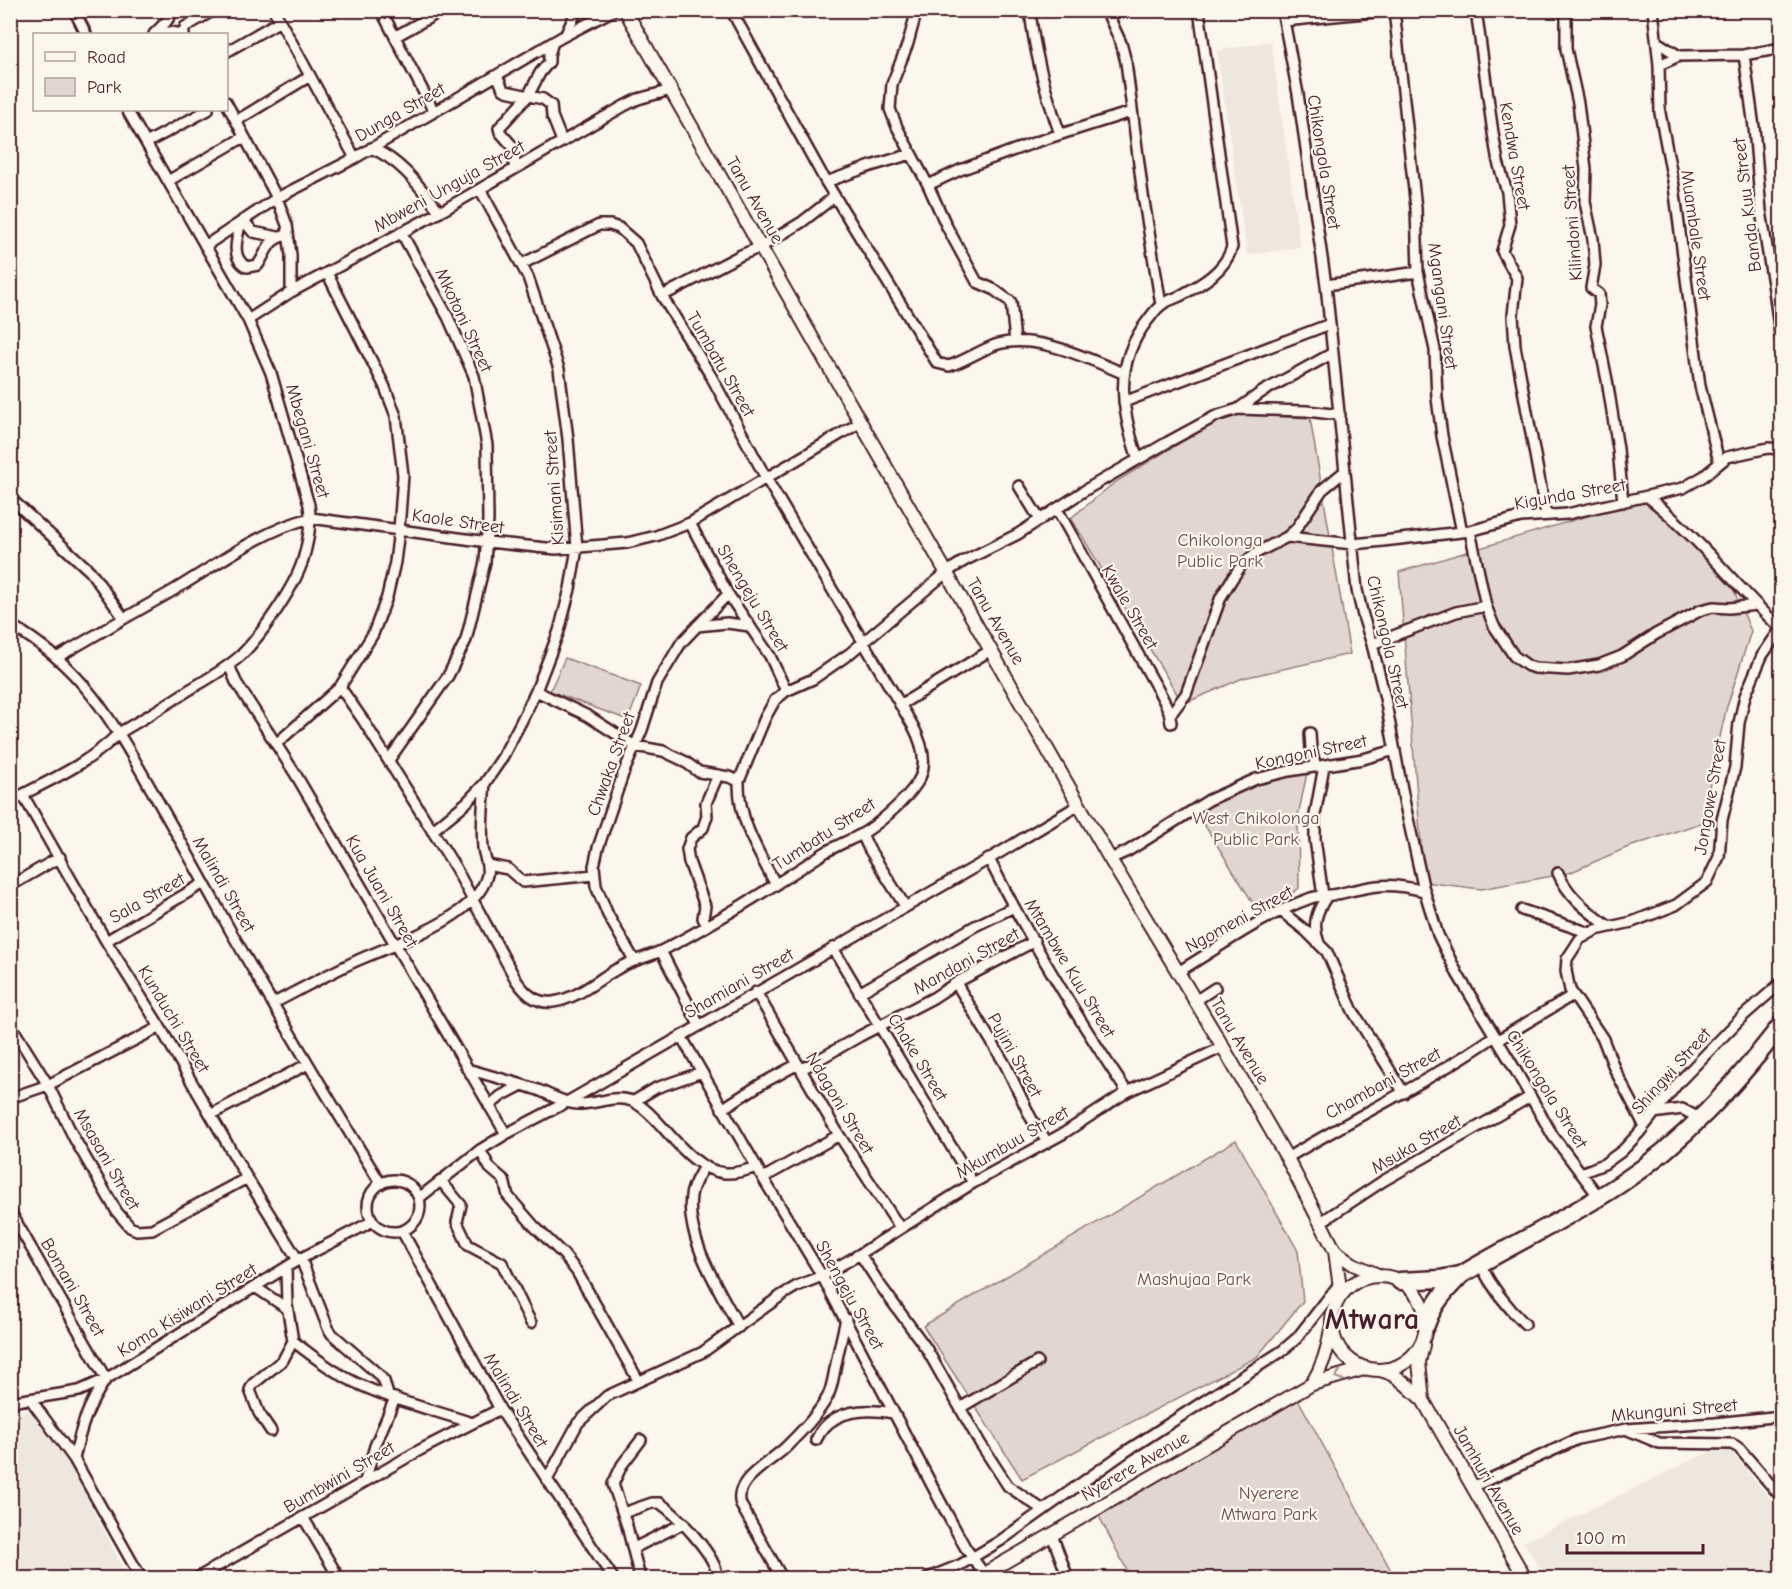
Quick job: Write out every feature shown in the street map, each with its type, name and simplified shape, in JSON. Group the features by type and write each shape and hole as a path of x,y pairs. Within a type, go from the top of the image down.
{"highway":[{"path":"1425,1331 1432,1308 1461,1275 1622,1183 1701,1119 1750,1066 1782,1024"},
{"path":"1400,1281 1440,1279 1461,1275"}],"street":[{"path":"74,10 86,33"},
{"path":"155,33 174,10 186,32"},
{"path":"162,33 186,32 214,10"},
{"path":"274,10 355,158"},
{"path":"381,10 434,112"},
{"path":"422,22 424,10"},
{"path":"396,36 443,10"},
{"path":"566,34 577,10"},
{"name":"Dunga Street","path":"205,246 277,198 355,158 566,34 614,10"},
{"name":"Tanu Avenue","path":"625,10 1110,859 1287,1158 1335,1251"},
{"path":"731,10 834,197 937,363 945,367 952,366 995,345 1031,341 1081,356 1123,373"},
{"path":"917,10 892,84 890,109 946,227 977,282 993,289 1011,302 1015,341"},
{"path":"1030,10 1048,97 1060,134"},
{"path":"1106,10 1121,43 1126,62 1131,112 1161,305"},
{"path":"1137,459 1130,437 1124,402 1123,373 1131,348 1141,328 1161,305 1179,297 1216,273 1225,264 1232,247 1199,10"},
{"name":"Kendwa Street","path":"1476,10 1498,162 1507,192 1510,225 1502,251 1517,278 1513,315 1515,346 1546,515"},
{"name":"Kilindoni Street","path":"1566,10 1566,49 1578,103 1586,169 1585,202 1593,239 1592,288 1599,294 1600,305 1596,326 1607,380 1623,502"},
{"name":"Muambale Street","path":"1653,10 1659,65 1660,112 1674,186 1700,386 1719,462"},
{"path":"1283,16 1395,11"},
{"name":"Mgangani Street","path":"1395,11 1416,207 1418,272 1435,350 1437,398 1442,436 1486,606 1494,627 1518,659 1535,668 1568,670 1599,665 1622,656 1656,634 1701,610 1713,607 1757,605"},
{"name":"Chikongola Street","path":"1283,16 1298,94 1326,285 1357,590 1372,644 1424,891 1438,935 1448,956 1553,1136 1599,1197"},
{"path":"228,51 280,21"},
{"path":"514,169 515,149 499,128 528,96 540,73 549,62 553,42"},
{"path":"1657,42 1679,56"},
{"path":"1659,65 1679,56 1744,55 1782,48"},
{"name":"Banda Kuu Street","path":"1744,55 1754,127 1761,212 1782,351"},
{"path":"497,75 506,91 543,99 551,105 552,116 562,141"},
{"path":"236,121 310,76"},
{"name":"Mbweni Unguja Street","path":"248,320 291,292 440,212 638,99 670,90"},
{"path":"228,106 277,198 286,225 283,236 291,292"},
{"name":"Mbegani Street","path":"10,801 68,772 119,734 229,665 254,640 295,578 302,563 311,518 272,373 248,320 128,111"},
{"path":"146,143 206,111"},
{"path":"928,185 960,170 1060,134 1131,112"},
{"path":"168,181 244,137"},
{"path":"371,148 385,155 406,172 440,212"},
{"path":"826,182 911,154"},
{"name":"Kisimani Street","path":"432,831 466,803 485,783 502,758 536,692 565,611 577,548 562,384 534,291 522,264 480,189"},
{"path":"662,297 741,255 761,247 802,222 834,197"},
{"path":"242,221 237,240 237,255 239,262 247,267 258,265 270,243 283,236"},
{"path":"242,221 253,232 283,236"},
{"name":"Tumbatu Street","path":"340,687 389,760 455,867 516,980 529,995 539,1001 551,1002 567,999 634,960 661,951 746,904 824,853 862,834 904,798 917,783 922,770 921,746 913,726 766,478 711,376 662,297 636,243 627,233 610,225 599,225 522,264"},
{"name":"Mkotoni Street","path":"389,760 459,657 473,617 488,542 487,445 474,376 448,317 402,232"},
{"path":"1326,285 1418,272"},
{"path":"276,744 340,687 373,634 383,609 395,562 399,530 403,476 396,416 384,385 327,273"},
{"path":"1124,402 1330,324"},
{"path":"776,885 747,829 739,798 739,781 775,700 786,691 813,680 865,642 947,572 1040,520 1137,459 1216,416 1238,409 1262,392 1333,353"},
{"path":"1238,409 1307,411 1340,416"},
{"name":"Kaole Street","path":"58,657 275,530 311,518 556,549 643,540 690,523 861,422"},
{"name":"Kigunda Street","path":"1287,537 1353,544 1466,531 1521,517 1576,512 1683,488 1704,476 1727,457 1743,452 1768,448 1782,449"},
{"path":"1287,537 1296,529 1322,490 1345,471"},
{"path":"1019,486 1040,520"},
{"path":"1648,497 1684,527 1781,628"},
{"path":"10,498 90,571 123,617"},
{"name":"Kwale Street","path":"1057,509 1162,697 1171,719 1186,694 1221,597 1232,579 1241,566 1256,553 1287,537"},
{"name":"Shengeju Street","path":"690,523 728,594 770,656 786,691"},
{"name":"Chwaka Street","path":"634,960 600,898 594,875 598,848 657,683 671,659 697,626 728,594"},
{"path":"1372,644 1456,612 1486,606"},
{"path":"697,626 727,623 750,626"},
{"name":"Malindi Street","path":"10,625 36,639 58,657 81,681 119,734 308,1064 381,1184"},
{"name":"Jongowe Street","path":"1644,1125 1615,1070 1603,1040 1573,995 1566,971 1567,958 1580,939 1590,933 1632,922 1676,905 1707,882 1719,857 1722,820 1735,767 1739,723 1745,696 1762,656 1781,628"},
{"path":"900,705 991,650"},
{"name":"Kua Juani Street","path":"229,665 236,682 276,744 506,1134"},
{"path":"536,692 588,716 635,746 663,751 684,761 699,772 739,781"},
{"path":"1310,733 1311,749 1320,767 1315,839 1325,896 1314,924 1320,945"},
{"name":"Kongoni Street","path":"1110,859 1128,851 1226,791 1256,779 1289,771 1363,759 1395,750"},
{"path":"706,926 703,918 705,906 688,862 687,849 691,838 703,828 706,803 718,776"},
{"path":"274,1003 333,972 427,931 472,900 486,876 487,865 483,850 482,828 485,783"},
{"name":"Kunduchi Street","path":"22,795 60,857 106,941 212,1114 247,1178 300,1260 328,1328 378,1374 392,1396"},
{"name":"Shamiani Street","path":"419,1198 480,1150 506,1134 567,1102 1079,805"},
{"path":"862,834 905,906"},
{"path":"10,886 60,857"},
{"name":"Mtambwe Kuu Street","path":"989,859 1014,907 1088,1032 1127,1092"},
{"path":"487,865 508,869 523,882 594,875"},
{"path":"1558,873 1564,886 1584,909 1610,927"},
{"name":"Sala Street","path":"106,941 204,884"},
{"name":"Ngomeni Street","path":"1178,972 1281,911 1313,897 1370,885 1400,885 1424,891"},
{"path":"860,993 975,926 1014,907"},
{"path":"1522,910 1590,933"},
{"path":"1281,911 1327,952 1353,1011 1404,1093"},
{"name":"Mandani Street","path":"722,1109 754,1088 881,1026 956,983 1035,942"},
{"name":"Chake Street","path":"834,948 973,1183"},
{"path":"661,951 699,1025"},
{"name":"Shingwi Street","path":"1581,1173 1604,1164 1622,1150 1678,1083 1742,1017 1782,982"},
{"name":"Pujini Street","path":"956,983 1005,1064 1031,1118 1047,1142"},
{"path":"1195,1001 1215,988"},
{"name":"Ndagoni Street","path":"756,992 839,1135 900,1228"},
{"name":"Chambani Street","path":"1287,1158 1573,995"},
{"name":"Msasani Street","path":"10,1024 48,1085 104,1192 124,1223 137,1230 152,1229 247,1178"},
{"path":"10,1098 48,1085 160,1027"},
{"name":"Shengeju Street","path":"681,1036 846,1319 981,1576"},
{"name":"Mkumbuu Street","path":"547,1480 578,1423 607,1396 703,1352 782,1294 822,1276 860,1254 973,1183 1047,1142 1127,1092 1223,1047"},
{"path":"212,1114 308,1064"},
{"path":"467,1069 522,1085 567,1102 579,1104 624,1098 633,1101 689,1154 715,1172 737,1173 757,1167"},
{"path":"633,1101 656,1088 702,1072"},
{"path":"489,1106 507,1092 522,1085"},
{"name":"Msuka Street","path":"1321,1222 1383,1181 1530,1096"},
{"path":"1653,1113 1682,1108 1701,1119"},
{"path":"763,1178 839,1135"},
{"path":"480,1150 490,1168 504,1180 508,1196 577,1272 638,1380"},
{"path":"704,1166 694,1184 691,1197 694,1233 700,1251 739,1327"},
{"path":"396,1180 410,1185 419,1198 420,1212 414,1224 402,1231 391,1232 381,1228 373,1221 368,1208 371,1194 381,1184 396,1180"},
{"path":"441,1181 461,1205 458,1222 468,1245 502,1263 531,1323"},
{"name":"Bomani Street","path":"10,1211 106,1380"},
{"name":"Koma Kisiwani Street","path":"10,1402 79,1391 106,1380 286,1268 373,1221"},
{"name":"Malindi Street","path":"402,1231 500,1409 613,1578"},
{"path":"1335,1251 1353,1264 1379,1276 1400,1281 1414,1292 1424,1308 1425,1331 1419,1362 1423,1400"},
{"path":"1312,1384 1328,1350 1334,1308 1340,1289 1335,1251"},
{"path":"860,1254 926,1347 1008,1486 1043,1510"},
{"path":"1480,1264 1501,1300 1525,1324"},
{"path":"271,1431 259,1413 250,1390 253,1384 283,1360 292,1341 286,1268"},
{"path":"928,1578 973,1558 1125,1452 1282,1351 1297,1338 1340,1289 1364,1278 1379,1276"},
{"path":"255,1287 288,1309"},
{"path":"782,1578 738,1497 740,1490 758,1470 796,1436 827,1396 833,1384 846,1319"},
{"path":"1332,1322 1334,1337 1341,1351 1353,1362 1387,1371 1423,1400"},
{"path":"1373,1369 1393,1368 1407,1361 1417,1351 1425,1331"},
{"path":"292,1341 356,1383 472,1423"},
{"path":"960,1408 1037,1362"},
{"name":"Nyerere Avenue","path":"981,1576 1312,1384 1373,1369"},
{"path":"74,1459 88,1409 106,1380"},
{"path":"365,1481 392,1396"},
{"path":"31,1400 74,1459 141,1578"},
{"name":"Jamhuri Avenue","path":"1423,1400 1525,1578"},
{"name":"Bumbwini Street","path":"197,1578 365,1481 500,1409"},
{"path":"816,1440 821,1430 831,1421 850,1412 876,1410 894,1413"},
{"name":"Mkunguni Street","path":"1472,1487 1578,1439 1626,1429 1782,1416"},
{"path":"1626,1429 1659,1443 1732,1444 1782,1498"},
{"path":"640,1578 634,1548 613,1484 622,1465 641,1440"},
{"path":"623,1513 652,1503 660,1503 684,1523 715,1567 717,1578"},
{"path":"303,1517 339,1578"},
{"path":"634,1548 684,1523"},
{"path":"1052,1535 1068,1578"}],"shaded area":[{"path":"1271,41 1300,247 1247,255 1217,51"},
{"path":"29,1411 73,1470 128,1578 11,1578 11,1413"},
{"path":"1725,1444 1781,1512 1781,1578 1546,1578 1524,1542"}],"green space":[{"name":"Chikolonga Public Park","path":"1227,414 1310,418 1350,654 1243,678 1183,704 1071,518 1114,483"},
{"path":"1645,499 1729,579 1751,631 1726,710 1701,823 1626,848 1569,873 1481,889 1424,882 1399,572"},
{"path":"565,658 641,686 628,720 550,691"},
{"name":"West Chikolonga Public Park","path":"1307,773 1298,816 1299,888 1261,916 1197,813 1234,791"},
{"name":"Mashujaa Park","path":"1236,1140 1298,1251 1303,1301 1257,1357 1022,1479 923,1326"},
{"name":"Nyerere Mtwara Park","path":"1298,1399 1395,1578 1131,1578 1099,1516"}],"district":[{"name":"Mtwara","path":"1372,1319"}]}
